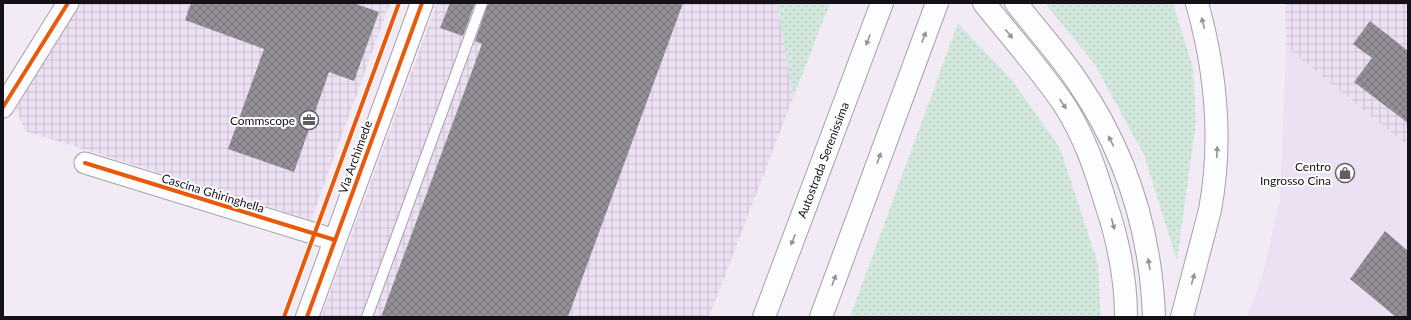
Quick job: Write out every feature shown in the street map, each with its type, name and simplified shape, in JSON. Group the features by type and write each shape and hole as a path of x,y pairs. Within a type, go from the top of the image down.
{"main road":[{"name":"Via Archimede","path":"307,317 422,3"},
{"path":"821,317 937,3"},
{"path":"984,3 1059,98 1075,123 1092,158 1116,233 1122,266 1126,317"},
{"path":"1016,3 1077,80 1095,110 1120,159 1135,200 1146,244 1152,287 1154,317"},
{"path":"1182,317 1210,210 1217,146 1217,111 1212,70 1203,24 1197,3"},
{"name":"Autostrada Serenissima","path":"764,317 879,9"}],"street":[{"path":"3,107 68,3"},
{"name":"Cascina Ghiringhella","path":"85,163 335,240"}],"lane":[{"path":"367,317 482,3"}],"shaded area":[{"path":"78,3 390,3 311,220 25,131 16,109"},
{"path":"437,3 777,3 793,98 709,317 321,317"},
{"path":"1285,3 1408,3 1408,146 1286,47"},
{"name":"Centro Ingrosso Cina","path":"1286,47 1408,146 1408,317 1247,317 1263,274 1280,200"}],"green space":[{"path":"777,3 830,3 793,98"},
{"path":"1045,3 1173,3 1193,68 1196,122 1177,261 1144,155 1095,65"},
{"path":"958,23 1011,79 1060,148 1098,264 1101,317 850,317"}],"building":[{"path":"191,3 353,3 379,12 354,81 329,72 294,172 228,149 264,49 185,20"},
{"path":"450,3 475,3 463,36 440,28"},
{"path":"488,3 683,3 568,317 381,317 482,44 475,41"},
{"path":"1370,21 1408,51 1408,123 1354,82 1372,58 1353,44"},
{"path":"1385,231 1408,251 1408,317 1396,317 1350,279"}],"cycle path":[{"path":"3,107 68,3"},
{"path":"284,317 399,3"},
{"path":"307,317 422,3"},
{"path":"85,163 335,240"}],"place":[{"name":"Commscope","path":"309,120"},
{"name":"Centro Ingrosso Cina","path":"1345,173"}]}
